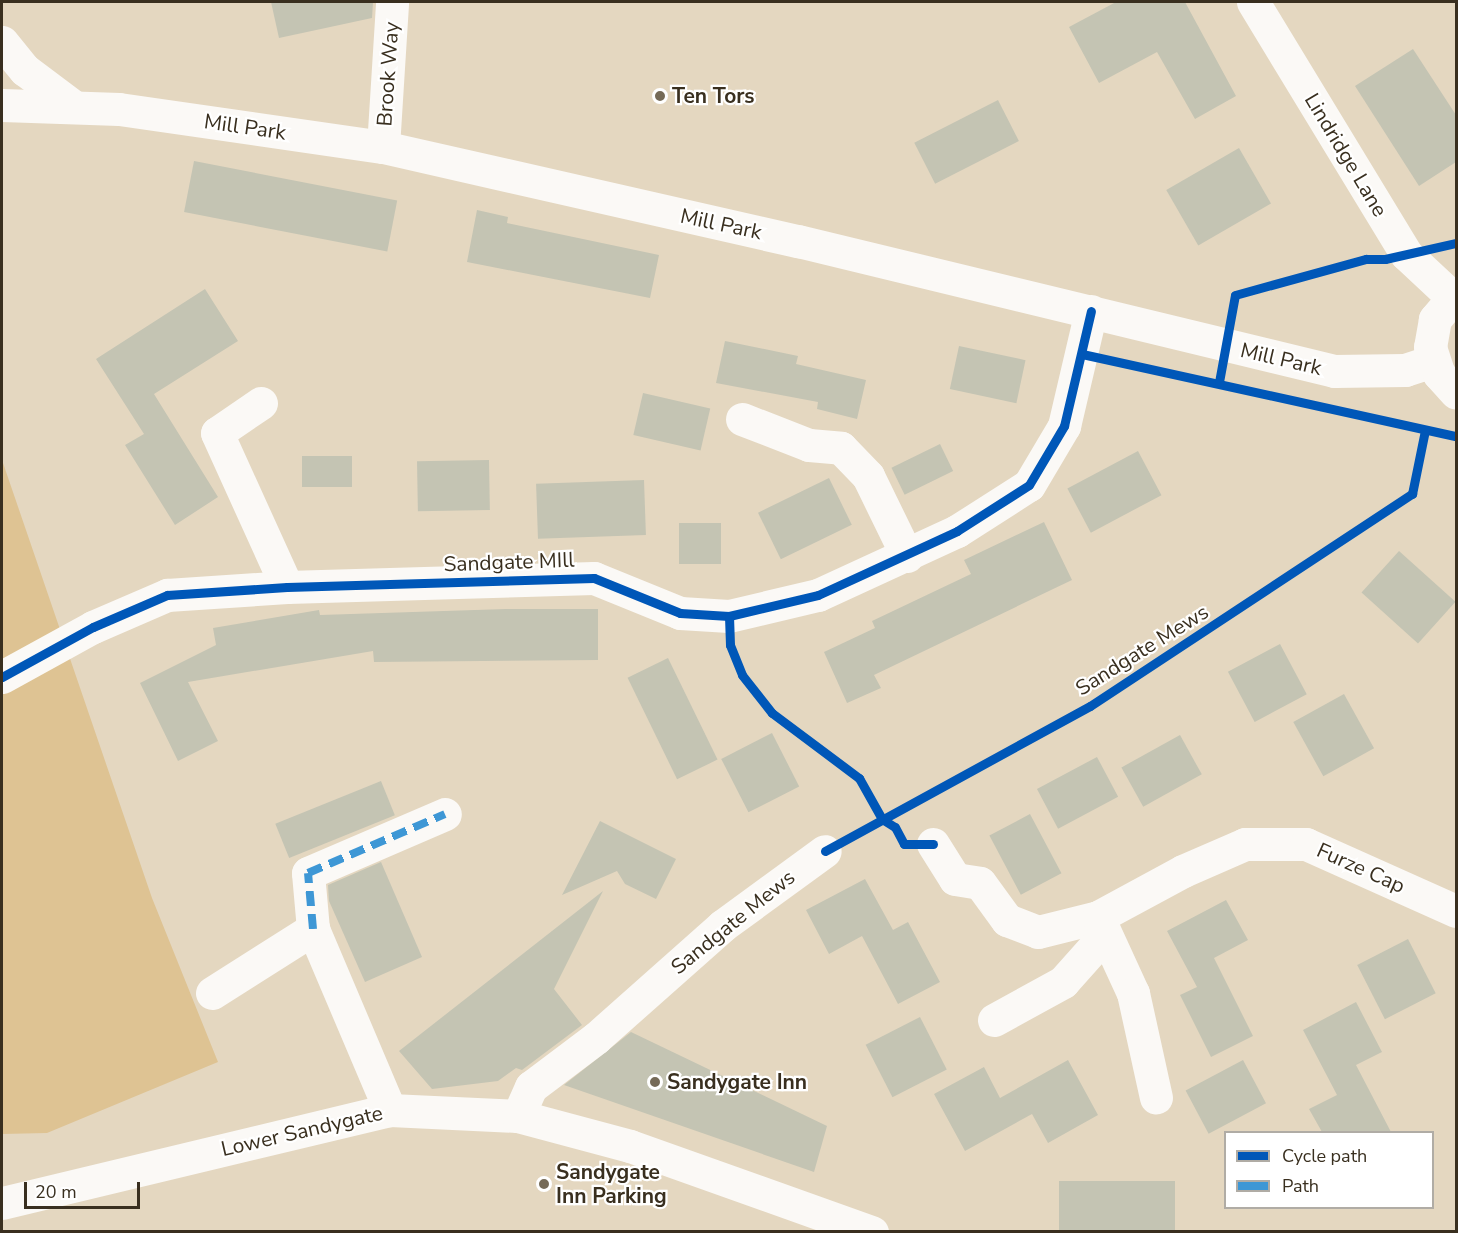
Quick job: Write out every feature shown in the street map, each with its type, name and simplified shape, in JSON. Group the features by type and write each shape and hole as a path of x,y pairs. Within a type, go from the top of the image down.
{"main road":[{"name":"Brook Way","path":"382,147 392,2"},
{"name":"Lindridge Lane","path":"1253,2 1406,254 1454,296"},
{"path":"2,42 25,70 73,106"},
{"name":"Mill Park","path":"2,105 73,106 382,147 1091,310 1334,371 1405,370 1433,361"},
{"path":"1454,296 1433,326 1433,361 1456,393"},
{"name":"Sandgate MIll","path":"2,677 93,627 167,595 287,587 594,578 680,613 729,616 818,595 957,531 1029,485 1064,426 1091,310"},
{"path":"261,403 217,433 287,587"},
{"path":"742,419 809,445 841,448 868,476 907,556"},
{"path":"390,1110 314,929 308,873 445,814"},
{"name":"Furze Cap","path":"933,844 955,879 980,883 1007,920 1038,932 1101,926 1184,871 1245,844 1306,844 1456,911"},
{"name":"Sandgate Mews","path":"518,1116 531,1087 596,1038 723,926 825,851"},
{"path":"994,1020 1063,982 1101,926"},
{"path":"1101,926 1132,993 1156,1098"},
{"path":"212,993 314,929"},
{"name":"Lower Sandygate","path":"4,1203 390,1110 518,1116 630,1146 872,1232"}],"shaded area":[{"path":"2,460 152,898 218,1062 47,1133 2,1134"}],"building":[{"path":"271,2 373,2 372,18 279,38"},
{"path":"1116,2 1185,2 1236,96 1195,119 1157,52 1099,83 1069,27"},
{"path":"1413,49 1456,115 1456,162 1419,186 1355,86"},
{"path":"998,100 1019,141 935,184 914,143"},
{"path":"1239,148 1271,203 1198,245 1166,190"},
{"path":"194,161 397,200 387,252 184,212"},
{"path":"477,210 508,217 507,223 659,255 650,298 467,262"},
{"path":"205,289 238,341 154,394 218,497 175,525 125,445 144,434 96,359"},
{"path":"725,341 798,356 796,364 866,380 857,419 817,409 818,402 716,383"},
{"path":"959,346 1026,360 1016,403 950,389"},
{"path":"643,393 710,409 701,450 633,435"},
{"path":"940,444 953,471 905,495 891,468"},
{"path":"1138,451 1161,495 1091,533 1067,489"},
{"path":"302,456 352,456 352,487 302,487"},
{"path":"489,460 490,510 418,511 417,461"},
{"path":"829,478 852,525 781,559 758,513"},
{"path":"644,480 646,535 538,539 536,484"},
{"path":"1044,522 1072,580 874,675 881,688 847,703 824,652 875,628 872,621 971,574 964,560"},
{"path":"679,523 721,523 721,564 679,564"},
{"path":"1399,551 1455,602 1418,643 1362,593"},
{"path":"506,609 598,609 598,660 374,662 373,651 188,682 218,741 178,761 140,683 216,645 213,628 319,610 320,615"},
{"path":"1280,644 1307,694 1255,722 1228,672"},
{"path":"668,658 718,760 677,779 628,678"},
{"path":"1344,694 1374,748 1323,776 1293,722"},
{"path":"772,733 799,786 748,812 721,759"},
{"path":"1180,735 1202,774 1143,807 1121,767"},
{"path":"1097,757 1118,797 1058,829 1037,789"},
{"path":"381,781 395,815 289,858 275,824"},
{"path":"1030,814 1061,873 1021,895 989,836"},
{"path":"600,821 676,859 656,899 625,884 617,871 562,895"},
{"path":"381,862 422,957 365,982 329,901 328,885"},
{"path":"865,879 893,930 908,922 940,982 898,1004 862,936 829,954 806,910"},
{"path":"603,891 554,989 582,1025 522,1070 516,1068 498,1081 432,1089 399,1051"},
{"path":"1226,900 1248,940 1214,958 1253,1036 1211,1057 1180,995 1197,987 1167,931"},
{"path":"1408,939 1436,993 1385,1019 1357,965"},
{"path":"1356,1002 1382,1052 1356,1065 1390,1131 1321,1131 1309,1109 1337,1095 1303,1030"},
{"path":"920,1017 947,1070 892,1097 866,1045"},
{"path":"631,1032 827,1126 814,1172 564,1085"},
{"path":"1068,1060 1098,1115 1048,1143 1032,1114 965,1151 934,1094 984,1067 1000,1098"},
{"path":"1243,1060 1266,1103 1209,1134 1186,1091"},
{"path":"1059,1181 1175,1181 1175,1232 1059,1232"}],"marked path":[{"path":"313,929 308,873 445,814"}],"cycle path":[{"path":"1219,382 1235,295 1366,259 1385,259 1456,243"},
{"path":"2,677 93,627 167,595 287,587 594,578 680,613 729,616 818,595 957,531 1029,485 1064,426 1091,311"},
{"path":"1082,354 1456,436"},
{"path":"825,851 1090,706 1412,494 1425,430"},
{"path":"729,616 730,645 742,675 772,713 859,778 882,819 895,827 904,844 933,844"}],"place":[{"name":"Ten Tors","path":"660,96"},
{"name":"Sandygate Inn","path":"655,1082"},
{"name":"Sandygate Inn Parking","path":"544,1184"}]}
